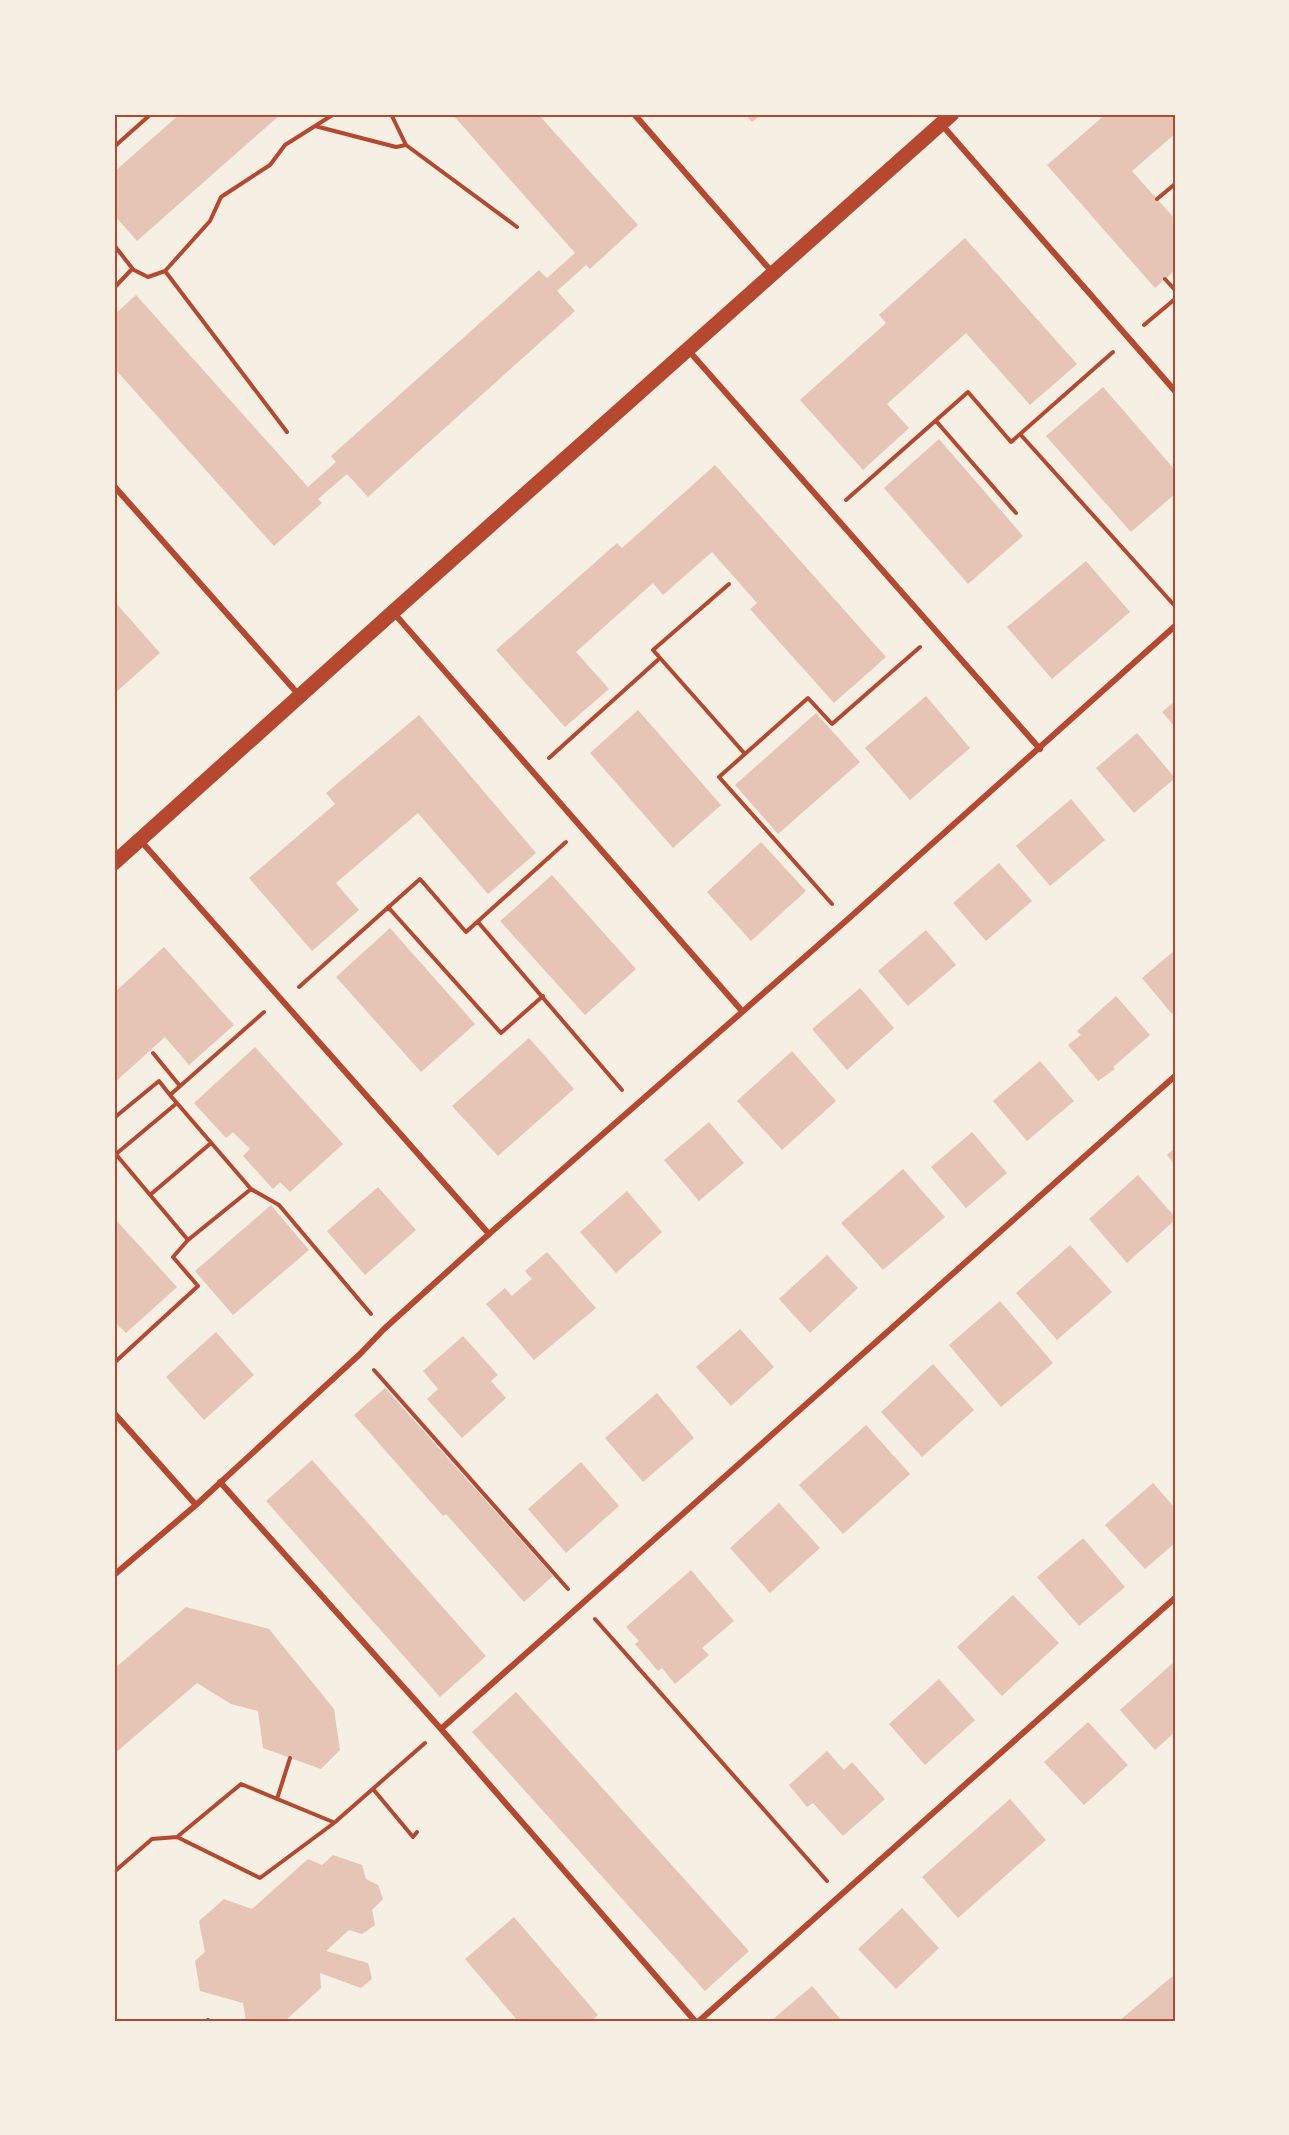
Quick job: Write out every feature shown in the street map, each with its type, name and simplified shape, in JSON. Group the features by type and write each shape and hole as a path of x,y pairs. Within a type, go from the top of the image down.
{"main road":[{"path":"114,863 946,119"}],"street":[{"path":"634,114 772,273"},
{"path":"946,119 1175,391"},
{"path":"688,350 1040,749"},
{"path":"114,486 300,696"},
{"path":"393,612 742,1011"},
{"path":"114,1575 195,1506 489,1234 847,921 1175,626"},
{"path":"140,840 489,1234"},
{"path":"441,1729 1175,1076"},
{"path":"114,1413 195,1506"},
{"path":"219,1482 441,1729 697,2021 1175,1598"}],"path":[{"path":"114,147 151,114"},
{"path":"114,245 132,268 148,277 165,271 210,220 221,197 270,165 285,145 334,114"},
{"path":"391,114 406,145 517,227"},
{"path":"315,126 396,147 406,145"},
{"path":"1157,199 1175,184"},
{"path":"114,288 132,268"},
{"path":"165,271 287,432"},
{"path":"1165,279 1175,290"},
{"path":"832,512 968,392 1011,442 1175,299"},
{"path":"936,421 1016,513"},
{"path":"1020,434 1175,606"},
{"path":"729,584 653,650 745,754"},
{"path":"847,921 719,777 808,698 832,724 938,632"},
{"path":"534,772 660,658"},
{"path":"388,908 501,1033 543,996"},
{"path":"478,922 634,1105"},
{"path":"153,1053 180,1086"},
{"path":"114,1118 159,1082 170,1095"},
{"path":"177,1103 115,1153 188,1240"},
{"path":"150,1195 210,1143"},
{"path":"114,1363 198,1286 172,1257 188,1240 251,1189"},
{"path":"360,1354 839,1895"},
{"path":"114,1872 152,1839 177,1837 260,1878 334,1823 441,1729"},
{"path":"278,1799 291,1758"},
{"path":"177,1837 241,1784 334,1823"},
{"path":"373,1789 413,1837 417,1832"}],"building":[{"path":"180,114 281,114 137,241 114,215 114,172"},
{"path":"452,114 538,114 638,225 590,269 586,265 557,291 575,311 368,497 347,474 318,499 322,503 274,546 114,368 114,315 136,295 308,487 336,462 331,456 539,270 547,278 575,253"},
{"path":"745,114 762,114 752,122"},
{"path":"1106,114 1175,114 1175,134 1132,171 1175,219 1175,270 1155,288 1047,165"},
{"path":"965,238 1077,364 1030,405 966,333 887,404 909,428 863,470 800,400 886,323 879,315"},
{"path":"1103,387 1175,470 1175,494 1131,532 1046,436"},
{"path":"939,439 1023,536 968,584 884,488"},
{"path":"715,465 886,657 834,703 750,609 757,603 712,552 663,595 653,583 576,652 609,689 565,727 496,650 617,543 622,548"},
{"path":"1086,561 1130,612 1052,679 1007,627"},
{"path":"114,601 160,653 114,694"},
{"path":"926,696 970,748 910,800 865,748"},
{"path":"1175,701 1175,727 1162,712"},
{"path":"638,710 721,805 673,848 590,753"},
{"path":"816,713 860,762 778,834 735,785"},
{"path":"419,715 536,853 488,894 418,813 336,883 359,910 312,951 249,878 335,804 326,793"},
{"path":"1137,733 1175,778 1134,813 1096,768"},
{"path":"1071,799 1105,840 1050,886 1016,846"},
{"path":"761,842 806,891 751,941 707,892"},
{"path":"999,863 1032,901 986,941 953,903"},
{"path":"552,875 636,969 585,1015 500,921"},
{"path":"390,928 475,1024 421,1072 336,977"},
{"path":"926,930 956,965 908,1006 878,971"},
{"path":"164,947 234,1025 189,1065 165,1037 114,1083 114,993"},
{"path":"1175,950 1175,1011 1172,1014 1142,978"},
{"path":"860,988 894,1028 847,1070 812,1029"},
{"path":"1116,996 1150,1035 1113,1067 1115,1069 1098,1081 1068,1045 1081,1035 1077,1031"},
{"path":"529,1038 574,1089 498,1156 452,1106"},
{"path":"255,1047 343,1144 290,1192 280,1182 273,1189 243,1156 250,1149 233,1132 226,1138 194,1103"},
{"path":"792,1051 836,1101 782,1150 737,1101"},
{"path":"1040,1061 1074,1101 1027,1141 993,1101"},
{"path":"709,1122 744,1163 699,1201 664,1160"},
{"path":"972,1132 1007,1173 966,1208 931,1167"},
{"path":"1175,1148 1175,1165 1167,1155"},
{"path":"903,1169 945,1217 883,1270 841,1223"},
{"path":"1138,1175 1175,1217 1175,1220 1127,1263 1089,1219"},
{"path":"378,1187 416,1230 365,1275 327,1231"},
{"path":"627,1191 662,1232 616,1273 580,1232"},
{"path":"271,1205 309,1250 233,1315 195,1271"},
{"path":"114,1218 177,1287 126,1333 114,1321"},
{"path":"1070,1245 1112,1292 1057,1340 1016,1293"},
{"path":"547,1252 596,1308 534,1360 486,1304 505,1288 512,1296 532,1279 525,1271"},
{"path":"827,1255 858,1288 810,1333 779,1299"},
{"path":"1000,1301 1053,1363 1001,1407 949,1345"},
{"path":"740,1329 774,1367 731,1406 696,1367"},
{"path":"216,1332 254,1375 204,1420 166,1377"},
{"path":"463,1336 498,1375 491,1381 506,1398 462,1438 427,1399 438,1389 423,1371"},
{"path":"933,1364 974,1410 922,1457 881,1412"},
{"path":"385,1388 553,1576 524,1602 446,1514 443,1516 354,1415"},
{"path":"657,1393 694,1438 643,1482 605,1438"},
{"path":"866,1425 910,1474 843,1534 799,1485"},
{"path":"312,1460 486,1656 440,1697 266,1501"},
{"path":"581,1462 619,1506 566,1553 528,1509"},
{"path":"1153,1483 1175,1508 1175,1543 1145,1569 1105,1525"},
{"path":"779,1503 820,1548 770,1593 730,1548"},
{"path":"1083,1538 1125,1587 1079,1626 1037,1577"},
{"path":"691,1570 734,1621 702,1648 709,1655 675,1684 662,1668 658,1671 635,1644 639,1641 626,1627"},
{"path":"1013,1595 1059,1643 1002,1696 957,1647"},
{"path":"186,1607 269,1629 334,1709 340,1750 321,1769 263,1748 258,1711 231,1704 197,1683 114,1754 114,1669"},
{"path":"1175,1661 1175,1732 1155,1750 1120,1710"},
{"path":"939,1679 975,1720 925,1765 889,1724"},
{"path":"516,1692 749,1951 705,1991 472,1732"},
{"path":"1088,1722 1128,1765 1084,1805 1044,1762"},
{"path":"827,1751 844,1770 852,1762 885,1799 843,1836 813,1803 807,1807 789,1785"},
{"path":"1010,1799 1046,1840 958,1918 922,1877"},
{"path":"333,1855 362,1865 366,1879 378,1885 383,1899 372,1910 375,1925 362,1934 349,1930 326,1951 368,1963 372,1979 361,1988 320,1973 321,1988 285,2021 246,2020 243,2003 200,1991 195,1961 205,1952 199,1921 224,1899 252,1909 308,1859 322,1865"},
{"path":"902,1908 939,1948 896,1989 858,1949"},
{"path":"514,1917 598,2015 591,2021 518,2021 465,1959"},
{"path":"1175,1974 1175,2021 1119,2021"},
{"path":"812,1986 842,2021 771,2021"}]}
